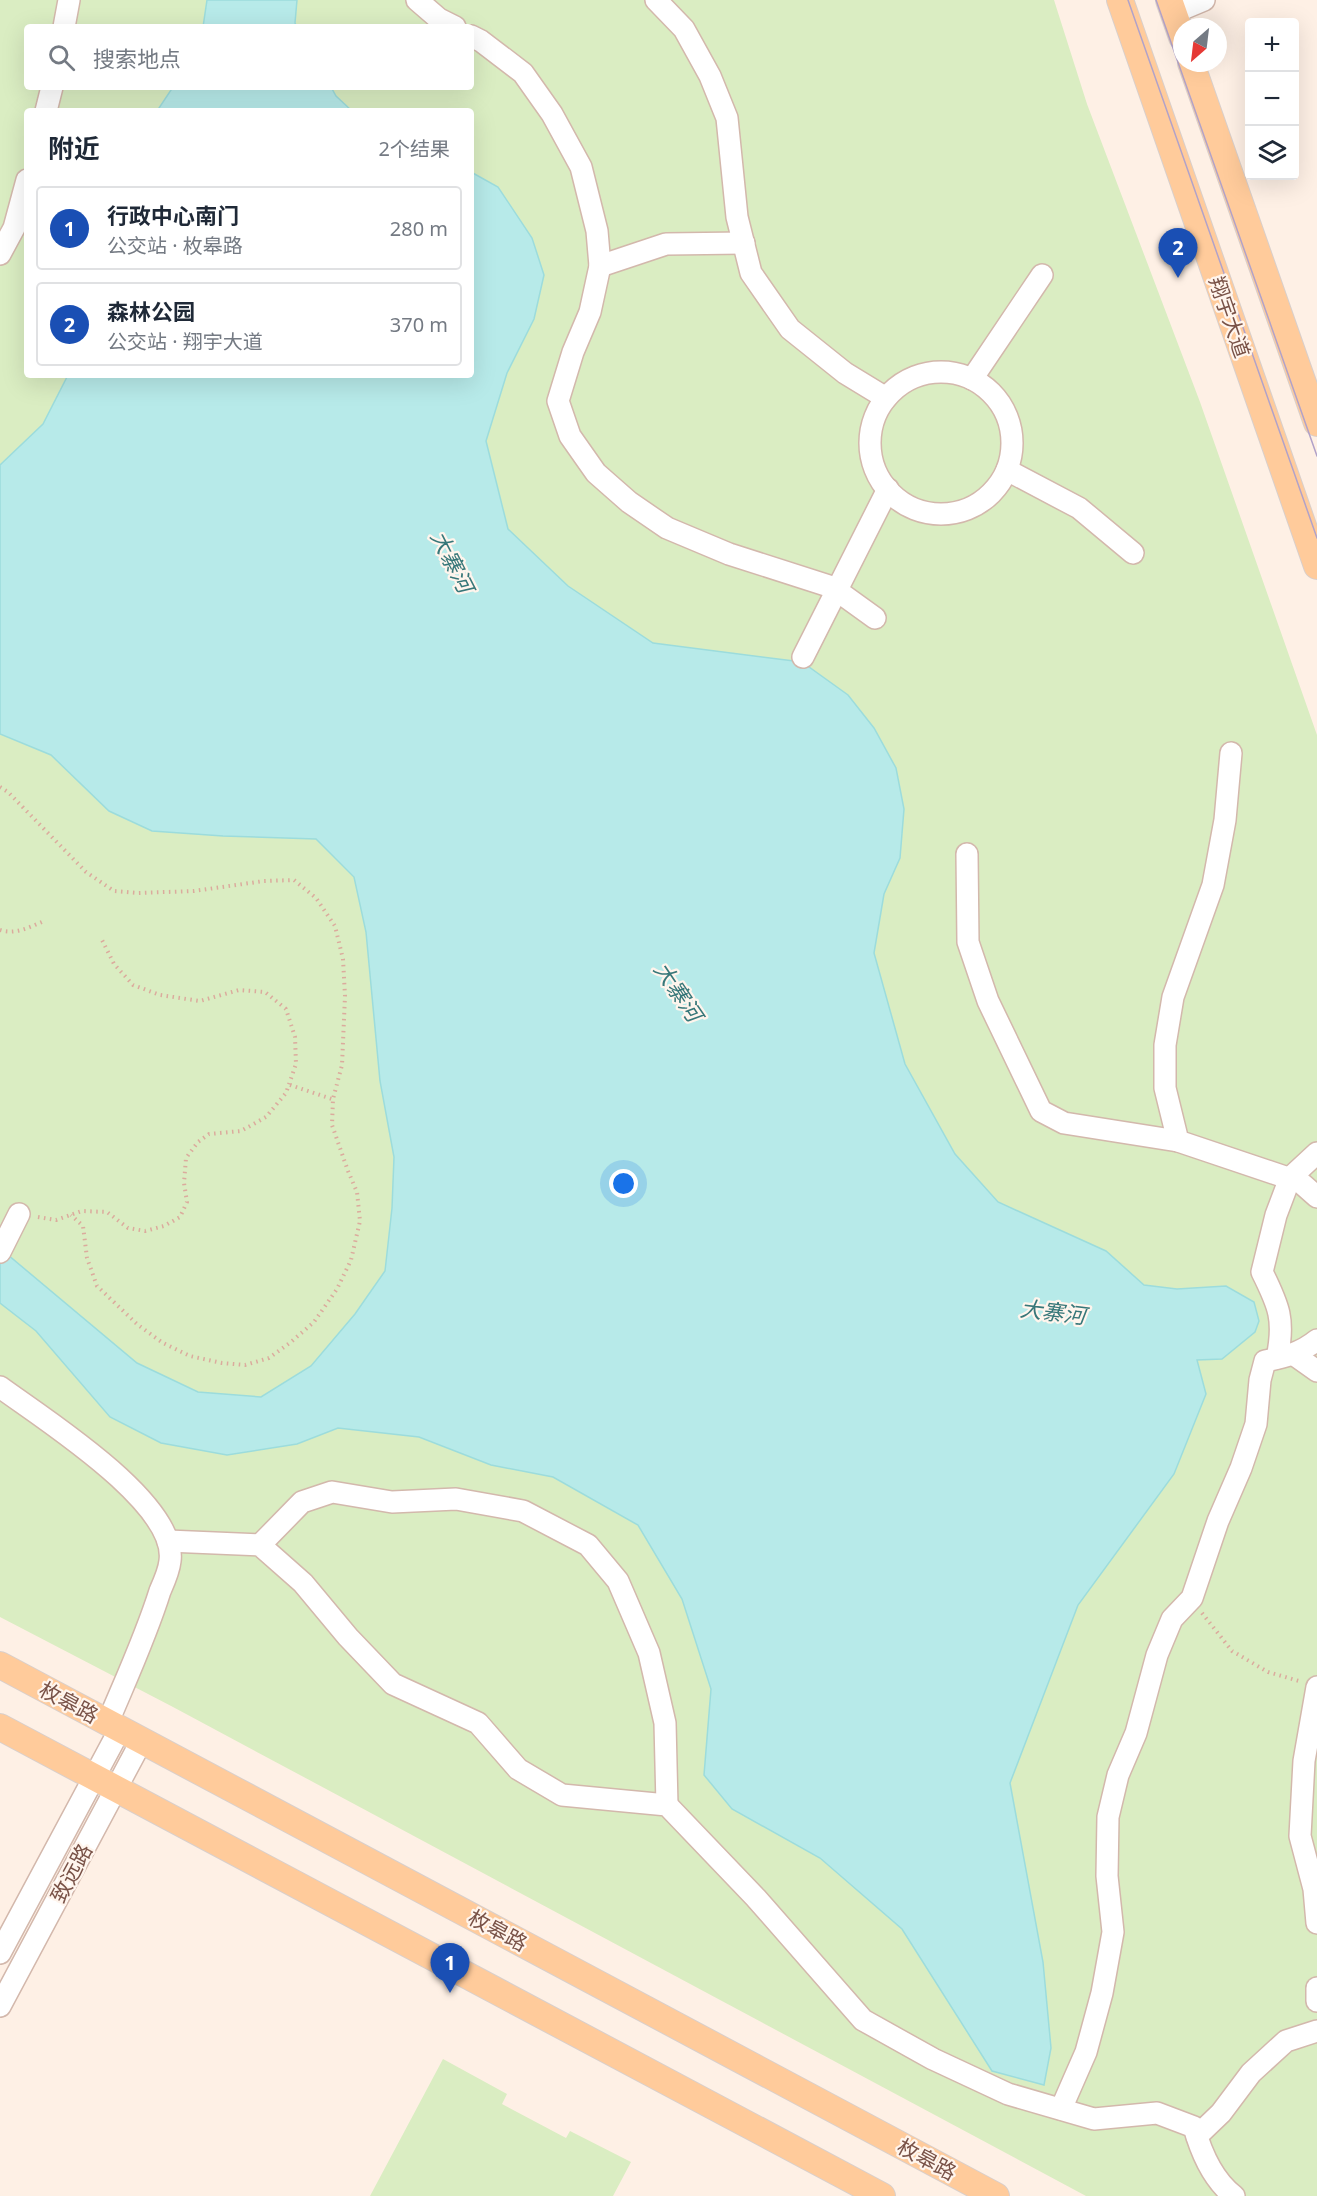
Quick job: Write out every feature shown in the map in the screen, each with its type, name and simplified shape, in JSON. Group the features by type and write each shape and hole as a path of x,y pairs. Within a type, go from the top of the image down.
{"main road":[{"name":"翔宇大道","path":"1120,0 1317,566"},
{"path":"1194,72 1317,423"},
{"name":"枚皋路","path":"0,1665 996,2196"},
{"path":"0,1727 882,2196"}],"street":[{"path":"65,24 69,0"},
{"path":"417,0 439,19 449,24"},
{"path":"656,0 684,29 710,76 727,118 737,217 751,273 790,329 845,373 886,398"},
{"path":"1171,7 1204,0"},
{"path":"474,37 523,73 552,114 581,167 597,231 600,266 590,312 573,352 558,401 570,436 596,473 629,502 667,528 729,554 780,569 836,590 875,618"},
{"path":"47,108 51,90"},
{"path":"0,254 14,228 24,191"},
{"path":"600,266 666,244 744,243"},
{"path":"972,379 1042,275"},
{"path":"949,372 972,379 991,393 1005,412 1012,434 1011,458 1003,480 987,498 967,510 944,515 920,511 899,501 883,484 873,464 870,441 874,418 886,398 904,382 926,373 949,372"},
{"path":"1007,470 1079,508 1133,553"},
{"path":"803,657 888,489"},
{"path":"1178,1141 1165,1088 1165,1045 1173,998 1213,885 1226,820 1231,753"},
{"path":"967,854 968,942 988,1001 1041,1111 1064,1123 1178,1141 1300,1182 1317,1197"},
{"path":"1285,1356 1277,1302 1262,1272 1276,1215 1290,1178 1317,1153"},
{"path":"3,1246 19,1214"},
{"path":"1061,2109 1086,2052 1104,1983 1113,1932 1107,1876 1108,1817 1118,1775 1136,1733 1156,1655 1172,1619 1192,1598 1218,1521 1241,1468 1256,1424 1260,1380 1265,1361 1305,1350 1317,1340"},
{"path":"1285,1356 1317,1371"},
{"path":"0,1387 98,1458 150,1508 168,1541 260,1545 303,1583 348,1637 393,1684 478,1723 518,1770 562,1795 667,1805 756,1898 863,2019 933,2059 1008,2094 1094,2120 1157,2113 1194,2127 1201,2151 1225,2189 1234,2196"},
{"path":"260,1545 302,1502 332,1492 392,1502 456,1499 523,1511 588,1545 618,1581 649,1653 665,1723 667,1805"},
{"name":"致远路","path":"0,2006 105,1783 123,1730 151,1619 170,1560 168,1541"},
{"path":"1312,1685 1304,1761 1300,1836 1314,1889 1317,1923"},
{"path":"0,1953 105,1783"},
{"path":"1317,1988 1317,2001"},
{"path":"1197,2136 1221,2113 1251,2073 1286,2042 1317,2031"}],"path":[{"path":"0,787 86,872 114,891 138,893 194,891 264,881 294,880 316,898 335,926 343,959 345,996 342,1065 333,1099 332,1125 357,1192 360,1221 351,1260 337,1289 314,1322 269,1358 245,1365 190,1356 163,1343 138,1325 97,1286 87,1258 83,1226 71,1215"},
{"path":"0,930 6,932 24,930 44,921"},
{"path":"19,1214 57,1221 82,1211 107,1212 128,1228 146,1231 164,1226 180,1217 188,1202 184,1183 186,1158 198,1142 209,1134 241,1131 266,1117 290,1085 296,1064 296,1037 286,1009 265,992 239,990 201,1001 160,995 133,985 114,964 100,938"},
{"path":"290,1085 333,1099"},
{"path":"1192,1598 1232,1650 1268,1672 1312,1685"}],"green space":[{"path":"0,0 1054,0 1087,104 1200,402 1317,735 1317,2196 1086,2196 173,1707 0,1617"},
{"path":"443,2059 507,2094 502,2104 566,2138 570,2131 631,2162 613,2196 370,2196"}],"water":[{"path":"207,0 297,0 296,24 203,24"},
{"path":"171,90 333,90 349,108 159,108"},
{"name":"大寨河","path":"474,174 498,187 532,238 544,275 534,319 507,373 486,441 508,529 568,586 653,643 802,662 848,695 874,728 896,768 904,809 900,858 884,894 874,953 905,1064 955,1154 998,1202 1106,1251 1144,1285 1177,1289 1226,1286 1254,1302 1259,1321 1255,1332 1222,1359 1197,1360 1206,1394 1174,1474 1078,1605 1010,1783 1043,1962 1051,2048 1044,2085 992,2071 902,1929 820,1858 732,1809 704,1775 711,1689 682,1599 638,1525 553,1477 491,1465 419,1437 338,1428 297,1444 227,1455 161,1443 110,1417 36,1331 0,1303 0,1252 8,1255 137,1363 198,1392 261,1397 311,1366 355,1314 385,1271 392,1208 394,1157 380,1081 366,932 354,877 316,839 152,831 109,811 51,755 0,734 0,465 43,424 66,378 474,378"}],"tram line":[{"path":"1128,0 1317,538"},
{"path":"1156,0 1317,456"}],"place":[{"name":"森林公园","path":"1178,278"},
{"name":"行政中心南门","path":"450,1993"}]}
